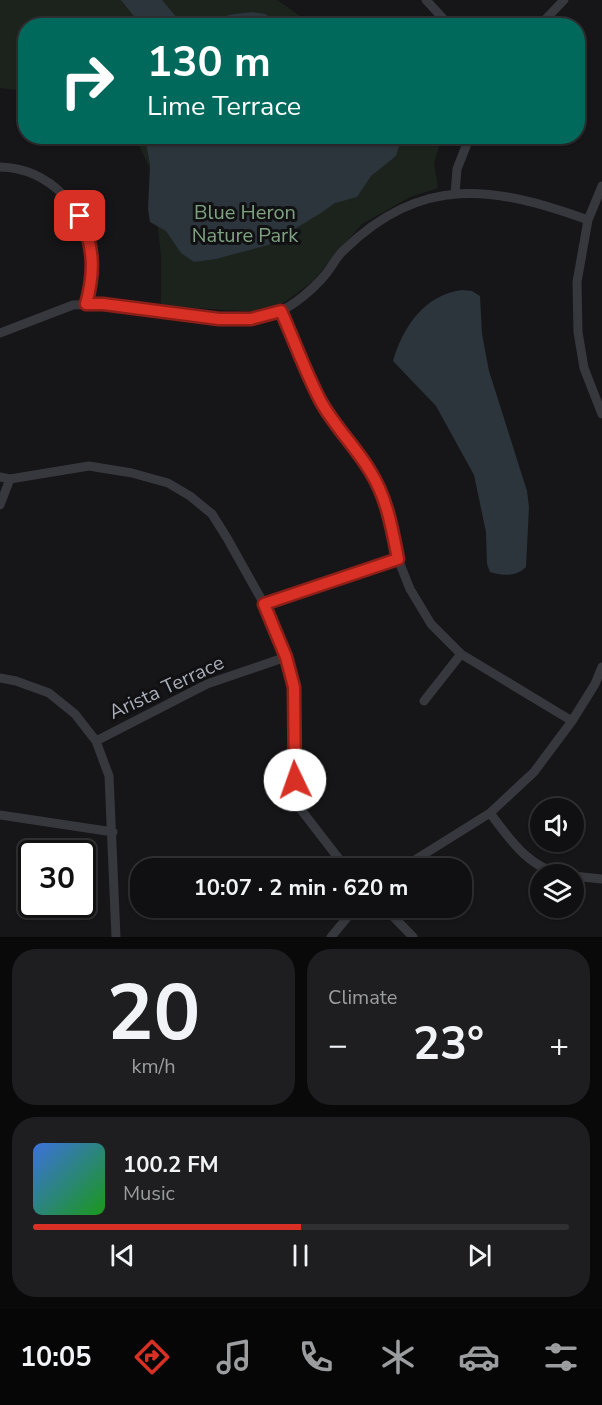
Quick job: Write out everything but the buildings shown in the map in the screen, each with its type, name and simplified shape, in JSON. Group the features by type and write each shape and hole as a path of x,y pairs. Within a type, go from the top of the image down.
{"street":[{"path":"426,0 443,18"},
{"path":"547,18 564,0"},
{"path":"455,194 457,169 467,144"},
{"path":"0,167 21,170 47,181 69,200 80,216 89,237 93,260 92,284 86,304"},
{"path":"602,186 588,220 577,282 578,332 584,368 602,414"},
{"path":"0,333 38,320 50,313 86,304 103,304 219,319 251,319 281,311 312,289 326,275 342,252 373,224 410,205 432,197 485,193 523,199 588,220"},
{"path":"281,311 320,399 334,423 370,470 382,494 398,559 410,589 431,624 461,654 572,721"},
{"path":"0,505 5,478 89,466 132,473 168,483 190,496 212,514 264,604 286,657 294,687 295,780 302,811 338,858"},
{"path":"264,604 398,559"},
{"path":"424,701 461,654"},
{"name":"Arista Terrace","path":"96,741 207,684 286,657"},
{"path":"418,858 490,813 534,772 572,721 595,684 602,667"},
{"path":"0,678 16,681 49,693 75,714 96,741 109,776 116,937"},
{"path":"490,813 513,845 538,864"},
{"path":"0,814 113,832"},
{"path":"584,877 602,879"},
{"path":"331,937 347,918"},
{"path":"395,918 413,937"}],"green space":[{"path":"0,0 277,0 303,18 18,18 18,90 0,88"},
{"name":"Blue Heron Nature Park","path":"138,144 440,144 434,163 438,188 410,197 362,224 313,281 285,302 262,312 161,306 161,256 152,173"}],"shaded area":[{"path":"121,0 162,0 177,18 135,18"},
{"path":"253,12 265,14 271,18 216,18"},
{"path":"146,144 400,144 396,156 371,176 357,197 335,203 268,245 216,259 194,262 181,253 166,231 150,222 148,209 150,165"},
{"path":"462,290 472,291 480,296 482,334 489,371 527,491 529,507 526,567 514,574 504,575 490,572 487,564 486,532 474,475 436,406 393,361 403,336 417,315 437,298"}],"route":[{"path":"80,216 87,230 93,260 92,284 86,304 103,304 219,319 251,319 281,311 320,399 334,423 370,470 382,494 398,559 264,604 286,657 294,687 295,780"}]}
